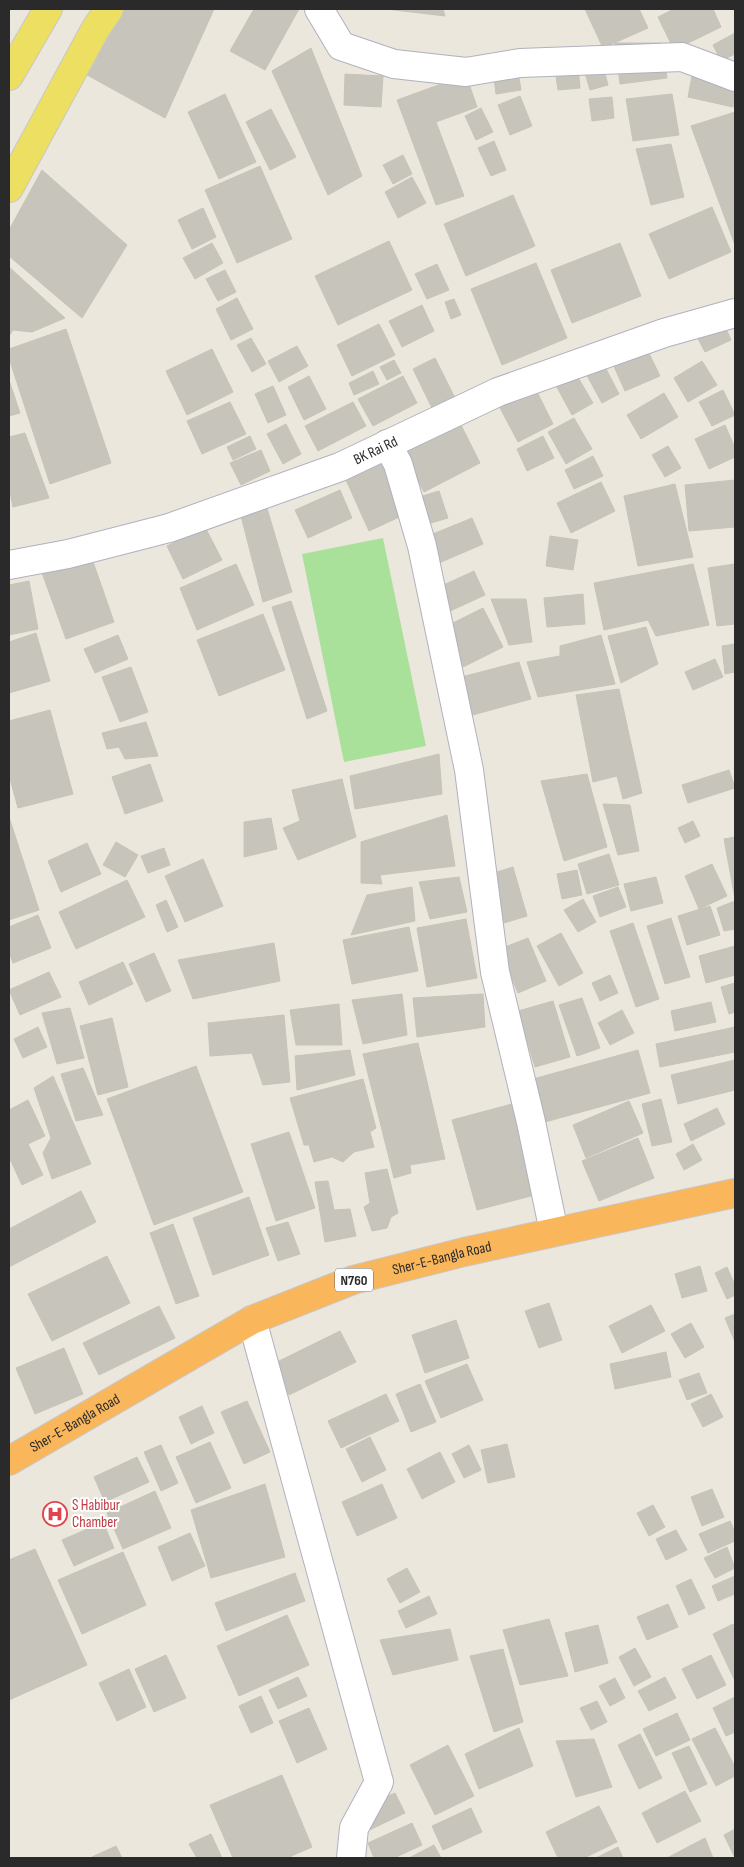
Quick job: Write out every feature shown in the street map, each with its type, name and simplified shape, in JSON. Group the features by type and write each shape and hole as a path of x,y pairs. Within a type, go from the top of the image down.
{"highway":[{"name":"Sher-E-Bangla Road","path":"9,1461 252,1320 353,1280 554,1232 735,1193"}],"main road":[{"path":"9,76 48,9"},
{"path":"9,188 96,28 109,9"}],"street":[{"path":"319,9 341,46 394,64 466,72 520,63 682,57 730,68"},
{"name":"BK Rai Rd","path":"9,565 68,554 169,528 340,467 498,392 664,333 735,313"},
{"path":"387,444 398,464 422,546 469,770 495,972 531,1122 554,1232"},
{"path":"252,1320 379,1782 354,1828 351,1858"}],"green space":[{"path":"383,538 426,746 344,762 302,554"}],"building":[{"path":"122,9 214,9 165,118 80,71"},
{"path":"254,9 299,9 265,70 230,51"},
{"path":"386,9 443,9 445,16"},
{"path":"585,9 639,9 648,28 603,48"},
{"path":"674,9 713,9 721,27 674,50 658,17"},
{"path":"735,33 735,54 721,61 713,45"},
{"path":"615,43 662,43 667,78 620,84"},
{"path":"598,47 608,85 590,90 579,52"},
{"path":"311,48 362,176 328,195 272,71"},
{"path":"515,53 521,90 496,94 494,78"},
{"path":"578,66 580,88 558,90 555,69"},
{"path":"345,74 383,76 381,107 344,105"},
{"path":"466,75 477,107 436,122 464,196 436,205 397,100"},
{"path":"692,76 735,85 733,107 688,97"},
{"path":"225,94 256,162 219,179 188,112"},
{"path":"672,94 679,135 633,141 626,99"},
{"path":"520,96 532,126 510,135 498,105"},
{"path":"612,97 614,118 592,121 589,99"},
{"path":"481,108 493,132 476,140 465,116"},
{"path":"271,109 296,157 270,170 246,122"},
{"path":"735,112 735,245 691,126"},
{"path":"494,141 506,170 491,176 478,148"},
{"path":"671,144 684,197 651,205 636,149"},
{"path":"403,155 412,174 393,184 383,165"},
{"path":"260,166 292,239 237,263 205,190"},
{"path":"42,170 127,245 82,318 9,256 9,230"},
{"path":"412,177 426,203 398,218 385,192"},
{"path":"513,195 535,246 466,276 444,224"},
{"path":"712,207 731,252 669,279 649,234"},
{"path":"203,208 216,237 192,249 178,220"},
{"path":"389,241 412,290 338,325 315,276"},
{"path":"212,243 223,263 195,279 183,258"},
{"path":"620,243 641,296 572,323 551,270"},
{"path":"536,263 567,338 502,365 471,289"},
{"path":"437,264 449,290 427,299 415,274"},
{"path":"9,267 65,318 32,332 13,330 9,336"},
{"path":"225,270 236,292 218,301 206,279"},
{"path":"237,298 253,329 231,340 216,309"},
{"path":"454,299 461,315 451,319 445,302"},
{"path":"422,305 434,331 402,347 389,321"},
{"path":"723,322 731,340 705,352 696,335"},
{"path":"379,324 395,355 352,376 337,345"},
{"path":"66,329 111,463 50,484 9,358 9,349"},
{"path":"251,338 266,364 252,372 237,345"},
{"path":"297,346 308,366 279,382 268,361"},
{"path":"646,347 660,376 625,391 612,362"},
{"path":"212,349 233,392 187,415 166,371"},
{"path":"435,358 455,398 432,408 413,369"},
{"path":"394,360 401,373 387,380 380,367"},
{"path":"602,361 619,394 602,403 584,370"},
{"path":"702,361 717,385 688,402 674,378"},
{"path":"573,369 593,403 572,415 553,380"},
{"path":"373,371 379,384 354,395 349,383"},
{"path":"309,376 326,409 304,420 288,387"},
{"path":"403,376 417,403 373,426 358,399"},
{"path":"9,380 20,413 9,416"},
{"path":"273,386 286,415 268,423 255,394"},
{"path":"535,388 553,424 518,442 499,406"},
{"path":"723,390 735,415 712,426 699,402"},
{"path":"664,393 678,417 641,439 627,415"},
{"path":"230,402 246,434 202,454 187,421"},
{"path":"353,402 366,426 318,451 305,426"},
{"path":"574,418 592,449 566,464 548,432"},
{"path":"460,423 480,463 424,492 404,453"},
{"path":"286,424 301,454 283,464 267,434"},
{"path":"725,425 735,448 735,457 709,469 695,439"},
{"path":"25,433 49,498 13,507 9,487 9,437"},
{"path":"250,436 256,449 233,460 227,447"},
{"path":"543,436 554,458 527,471 517,449"},
{"path":"668,446 681,468 665,477 652,455"},
{"path":"261,450 270,471 241,485 230,463"},
{"path":"379,455 406,514 369,531 342,471"},
{"path":"593,456 603,476 574,489 565,470"},
{"path":"735,480 735,527 689,531 685,485"},
{"path":"601,482 615,511 571,533 557,503"},
{"path":"675,484 693,557 638,566 624,496"},
{"path":"340,490 352,518 308,538 295,510"},
{"path":"439,491 448,518 424,525 416,498"},
{"path":"266,505 292,592 263,602 240,512"},
{"path":"472,518 483,544 439,563 428,536"},
{"path":"205,527 222,560 183,579 167,546"},
{"path":"550,536 578,540 573,570 546,566"},
{"path":"90,553 114,622 66,639 41,570"},
{"path":"236,564 254,605 197,630 180,588"},
{"path":"693,564 709,625 656,636 648,620 604,630 594,583"},
{"path":"735,564 735,624 717,626 708,568"},
{"path":"474,571 485,595 448,612 437,588"},
{"path":"29,581 38,629 9,635 9,585"},
{"path":"583,594 585,624 547,627 544,598"},
{"path":"491,599 526,599 532,642 509,645"},
{"path":"291,601 327,711 307,719 272,607"},
{"path":"483,608 503,647 463,667 443,628"},
{"path":"263,614 285,670 219,696 197,640"},
{"path":"646,627 658,664 621,683 608,636"},
{"path":"36,633 50,681 9,693 9,642"},
{"path":"118,635 128,659 95,673 84,649"},
{"path":"601,635 615,684 538,697 527,662 560,656 560,646"},
{"path":"735,644 735,672 725,674 722,646"},
{"path":"715,659 723,677 693,690 685,672"},
{"path":"519,662 531,699 458,719 450,680"},
{"path":"131,667 148,712 120,722 102,677"},
{"path":"619,689 642,793 623,799 617,776 593,782 576,695"},
{"path":"50,710 73,794 18,808 9,775 9,721"},
{"path":"146,722 158,756 125,759 119,747 107,749 102,733"},
{"path":"439,754 442,794 355,809 350,776"},
{"path":"150,764 163,801 125,814 112,777"},
{"path":"729,770 735,788 688,803 682,785"},
{"path":"587,774 607,847 564,861 541,781"},
{"path":"342,779 356,837 298,860 283,828 300,821 292,790"},
{"path":"603,804 630,805 639,851 618,855"},
{"path":"447,815 455,866 380,875 382,884 361,883 361,842"},
{"path":"9,817 39,910 9,920"},
{"path":"271,818 277,849 244,857 244,822"},
{"path":"693,821 700,836 685,843 678,828"},
{"path":"735,837 735,899 724,839"},
{"path":"116,842 138,855 125,877 103,865"},
{"path":"87,843 101,874 61,892 48,861"},
{"path":"164,848 170,865 148,873 141,856"},
{"path":"609,854 619,885 587,894 578,864"},
{"path":"203,859 223,906 185,922 165,876"},
{"path":"712,864 727,896 699,909 685,876"},
{"path":"513,867 527,916 504,923 490,874"},
{"path":"577,870 582,895 562,899 557,874"},
{"path":"459,877 467,912 430,919 419,882"},
{"path":"656,877 663,903 631,911 624,884"},
{"path":"127,880 145,917 76,949 59,912"},
{"path":"412,887 415,921 351,935 367,895"},
{"path":"618,887 626,907 600,917 593,896"},
{"path":"583,899 596,922 578,932 564,910"},
{"path":"166,900 178,927 167,932 156,905"},
{"path":"735,901 735,929 724,931 717,908"},
{"path":"710,906 720,935 687,945 678,916"},
{"path":"38,915 51,948 13,963 9,952 9,927"},
{"path":"671,918 690,977 665,984 647,926"},
{"path":"466,919 477,978 427,987 417,928"},
{"path":"633,923 659,999 636,1007 610,931"},
{"path":"409,927 418,971 352,984 343,940"},
{"path":"561,933 583,973 559,986 537,946"},
{"path":"528,938 546,981 518,993 500,949"},
{"path":"274,943 280,981 193,999 178,960"},
{"path":"735,946 735,975 706,983 699,956"},
{"path":"154,953 171,991 146,1002 129,964"},
{"path":"123,962 133,984 89,1005 79,982"},
{"path":"49,972 61,997 20,1015 9,990"},
{"path":"610,975 618,993 600,1001 592,983"},
{"path":"735,983 735,1012 729,1014 721,987"},
{"path":"402,994 407,1035 363,1044 352,1000"},
{"path":"483,994 485,1027 417,1037 413,998"},
{"path":"582,998 600,1048 577,1056 559,1005"},
{"path":"553,1001 570,1057 535,1067 518,1011"},
{"path":"711,1002 716,1022 675,1031 671,1011"},
{"path":"339,1004 342,1045 296,1045 290,1010"},
{"path":"70,1008 84,1058 57,1064 42,1013"},
{"path":"622,1010 634,1033 610,1045 598,1023"},
{"path":"284,1015 290,1082 263,1085 252,1053 210,1056 208,1023"},
{"path":"112,1018 128,1087 98,1095 80,1026"},
{"path":"38,1027 47,1047 23,1058 14,1039"},
{"path":"735,1027 735,1052 660,1067 656,1044"},
{"path":"418,1043 445,1159 410,1165 411,1173 394,1178 363,1054"},
{"path":"350,1050 355,1075 297,1090 295,1056"},
{"path":"638,1050 650,1093 545,1122 533,1079"},
{"path":"735,1060 735,1090 678,1104 671,1075"},
{"path":"196,1066 243,1192 154,1225 107,1099"},
{"path":"83,1068 103,1115 76,1121 61,1074"},
{"path":"53,1076 91,1164 52,1179 43,1153 51,1138 34,1088"},
{"path":"363,1079 376,1128 370,1132 374,1147 354,1152 343,1162 332,1157 314,1162 309,1145 304,1145 290,1098"},
{"path":"661,1099 672,1142 652,1146 642,1104"},
{"path":"28,1100 45,1136 28,1144 43,1175 22,1185 9,1157 9,1110"},
{"path":"629,1101 643,1133 586,1158 573,1125"},
{"path":"512,1104 535,1195 477,1210 452,1120"},
{"path":"717,1108 725,1124 691,1141 684,1124"},
{"path":"289,1132 315,1208 276,1221 251,1144"},
{"path":"638,1138 654,1178 599,1201 582,1161"},
{"path":"693,1144 702,1160 684,1170 676,1154"},
{"path":"387,1169 398,1213 391,1217 387,1228 372,1231 364,1207 370,1203 365,1173"},
{"path":"328,1181 334,1210 350,1209 356,1236 325,1242 315,1182"},
{"path":"81,1191 96,1222 9,1267 9,1229"},
{"path":"249,1197 269,1255 213,1275 193,1218"},
{"path":"288,1222 300,1254 278,1261 266,1228"},
{"path":"173,1224 199,1296 176,1304 150,1233"},
{"path":"107,1256 130,1303 52,1341 28,1294"},
{"path":"700,1266 707,1291 682,1298 675,1274"},
{"path":"727,1267 735,1285 735,1295 727,1299 715,1273"},
{"path":"549,1303 562,1340 539,1348 525,1311"},
{"path":"651,1305 665,1331 622,1353 609,1326"},
{"path":"159,1306 175,1338 99,1375 83,1343"},
{"path":"735,1314 735,1342 725,1318"},
{"path":"456,1320 469,1358 425,1373 412,1335"},
{"path":"691,1323 704,1347 685,1358 671,1334"},
{"path":"340,1331 356,1362 289,1395 273,1364"},
{"path":"64,1348 83,1394 35,1414 16,1368"},
{"path":"666,1352 671,1377 615,1389 610,1364"},
{"path":"467,1364 483,1400 441,1418 425,1381"},
{"path":"699,1373 707,1393 687,1400 679,1380"},
{"path":"420,1384 436,1422 411,1432 396,1394"},
{"path":"386,1394 399,1421 341,1448 328,1421"},
{"path":"711,1394 723,1417 703,1427 691,1404"},
{"path":"247,1401 270,1452 244,1464 221,1412"},
{"path":"202,1406 214,1433 191,1444 179,1417"},
{"path":"370,1437 386,1470 362,1482 346,1449"},
{"path":"210,1442 231,1488 196,1503 176,1457"},
{"path":"507,1444 515,1477 488,1483 481,1450"},
{"path":"161,1445 178,1483 161,1491 144,1452"},
{"path":"469,1445 481,1470 464,1478 452,1454"},
{"path":"440,1452 455,1482 422,1499 407,1469"},
{"path":"137,1457 149,1482 105,1502 94,1477"},
{"path":"265,1484 285,1557 211,1578 191,1510"},
{"path":"382,1484 397,1518 357,1536 342,1502"},
{"path":"712,1489 724,1517 702,1526 691,1497"},
{"path":"155,1491 171,1528 123,1549 107,1513"},
{"path":"653,1505 665,1527 649,1536 637,1513"},
{"path":"730,1521 735,1532 735,1541 708,1553 699,1534"},
{"path":"103,1522 114,1548 74,1566 62,1540"},
{"path":"676,1530 687,1550 666,1560 656,1539"},
{"path":"190,1533 205,1566 172,1581 158,1547"},
{"path":"727,1547 735,1568 715,1578 704,1558"},
{"path":"35,1549 87,1665 9,1700 9,1560"},
{"path":"123,1552 146,1605 82,1634 58,1580"},
{"path":"407,1568 420,1592 400,1603 387,1579"},
{"path":"295,1573 305,1601 226,1631 215,1603"},
{"path":"735,1576 735,1594 718,1601 712,1586"},
{"path":"691,1579 705,1608 689,1615 676,1586"},
{"path":"429,1596 437,1614 406,1628 398,1611"},
{"path":"668,1604 678,1627 647,1640 637,1617"},
{"path":"287,1615 309,1665 239,1696 217,1646"},
{"path":"549,1619 568,1676 520,1685 503,1630"},
{"path":"733,1624 735,1630 735,1681 713,1634"},
{"path":"598,1625 608,1663 575,1672 565,1633"},
{"path":"450,1629 458,1660 393,1675 380,1640"},
{"path":"635,1648 651,1677 634,1686 619,1657"},
{"path":"503,1649 523,1722 494,1732 470,1656"},
{"path":"166,1655 186,1698 154,1712 135,1669"},
{"path":"711,1655 726,1685 697,1699 682,1669"},
{"path":"129,1669 146,1707 117,1721 99,1683"},
{"path":"298,1677 307,1696 278,1709 269,1690"},
{"path":"665,1677 676,1698 649,1711 638,1691"},
{"path":"615,1678 625,1698 610,1706 599,1686"},
{"path":"261,1696 273,1723 251,1733 239,1706"},
{"path":"735,1697 735,1732 726,1736 713,1708"},
{"path":"597,1701 607,1722 591,1730 580,1708"},
{"path":"309,1708 327,1749 297,1763 279,1721"},
{"path":"677,1713 690,1740 656,1756 643,1729"},
{"path":"519,1728 533,1766 479,1789 465,1754"},
{"path":"715,1728 735,1767 735,1776 716,1786 692,1739"},
{"path":"640,1734 662,1778 639,1789 618,1745"},
{"path":"594,1739 612,1787 576,1797 556,1741"},
{"path":"448,1745 474,1796 435,1815 410,1765"},
{"path":"689,1746 707,1784 690,1792 672,1753"},
{"path":"282,1775 312,1847 287,1858 233,1858 210,1805"},
{"path":"685,1791 701,1821 657,1843 642,1813"},
{"path":"395,1793 405,1813 359,1835 350,1814"},
{"path":"599,1806 617,1842 584,1858 558,1858 546,1832"},
{"path":"471,1808 482,1832 443,1850 432,1826"},
{"path":"412,1823 422,1845 394,1858 374,1858 368,1843"},
{"path":"735,1829 735,1858 724,1835"},
{"path":"211,1834 222,1858 197,1858 189,1844"},
{"path":"705,1838 713,1858 667,1858"},
{"path":"434,1845 441,1858 409,1858"},
{"path":"116,1846 122,1858 92,1857"},
{"path":"618,1847 623,1858 596,1858"}],"place":[{"name":"S Habibur Chamber","path":"55,1514"}]}
